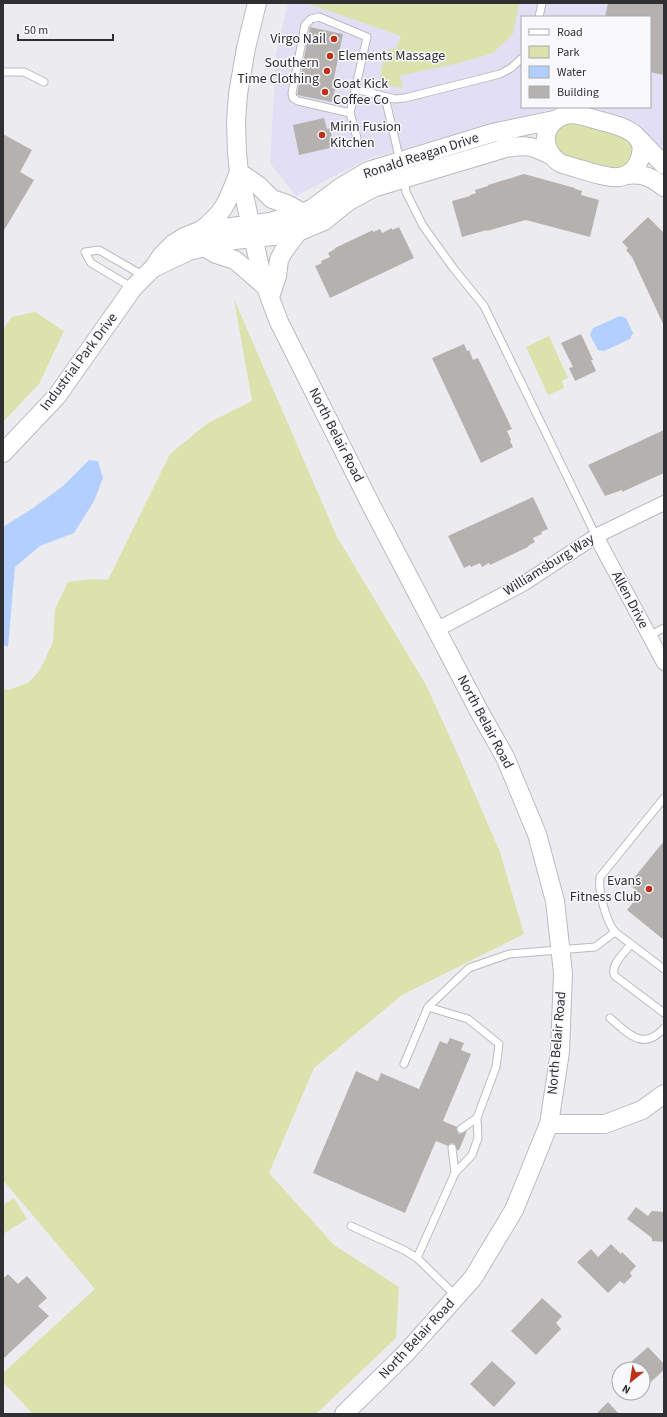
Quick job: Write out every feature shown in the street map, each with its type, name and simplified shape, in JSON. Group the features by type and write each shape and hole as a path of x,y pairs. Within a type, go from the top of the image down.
{"street":[{"name":"North Belair Road","path":"257,3 246,48 238,94 236,120 239,172 262,277 279,322 373,509 436,630 505,757 537,834 555,901 563,973 560,1052 549,1124 514,1210 473,1278 405,1354 344,1414"},
{"name":"Ronald Reagan Drive","path":"251,231 298,232 324,221 349,201 373,188 402,169 492,133 554,120 560,116 576,114 622,126 636,136 664,165"},
{"path":"552,156 547,149 546,133 554,120"},
{"path":"626,175 633,171 639,159 641,151 636,136"},
{"name":"Ronald Reagan Drive","path":"251,231 270,222 303,213 313,208 341,187 368,171 402,169 514,146 531,146 552,156 562,164 610,176 618,177 637,174 643,175 664,187"},
{"path":"298,232 279,260 277,276 268,292 235,260 216,254 202,239 210,224 223,209 239,172 259,186 272,199 286,204 303,213"},
{"name":"Industrial Park Drive","path":"3,453 57,396 144,278 189,251 202,239 236,240 251,231"},
{"name":"Williamsburg Way","path":"436,630 523,584 596,536 664,503"},
{"name":"Allen Drive","path":"596,536 664,663"},
{"path":"549,1124 605,1124 642,1110 664,1094"}],"lane":[{"path":"539,16 542,3"},
{"path":"350,112 298,101 293,98 292,93 305,25 310,19 319,17 367,37 350,112 357,138"},
{"path":"355,89 395,99 405,98 500,74 511,68 521,59"},
{"path":"3,72 24,72 44,82"},
{"path":"386,97 406,192 423,226 454,269 484,306 596,536"},
{"path":"99,250 144,278 91,263 85,252 99,250"},
{"path":"649,636 664,628"},
{"path":"664,798 600,877 599,885 610,925 615,932 664,969"},
{"path":"404,1064 428,1007 469,968 509,954 595,947 615,932"},
{"path":"631,944 613,967 613,972 615,976 664,1013"},
{"path":"417,1258 455,1173 472,1155 478,1138 477,1118 496,1067 500,1044 468,1019 428,1007"},
{"path":"610,1018 636,1039 643,1040 650,1038 664,1028"},
{"path":"461,1129 477,1118"},
{"path":"452,1148 455,1173"},
{"path":"351,1226 404,1250 417,1258 456,1297"}],"shaded area":[{"path":"288,3 664,3 664,155 637,124 583,108 651,108 651,16 521,16 521,108 555,108 528,117 369,158 296,196 270,163 276,53"}],"green space":[{"path":"306,3 519,3 513,34 493,53 463,62 400,76 403,88 379,84 385,51 396,48 401,36"},
{"path":"565,120 621,132 633,141 633,157 626,167 613,169 565,157 555,147 554,133"},
{"path":"234,299 337,537 426,685 458,755 500,852 524,934 402,995 314,1068 269,1173 334,1245 399,1287 396,1338 316,1414 33,1414 3,1382 3,1373 95,1289 3,1180 3,689 8,690 28,683 40,670 53,642 55,609 68,582 92,579 108,580 170,454 208,423 252,401"},
{"path":"35,312 64,331 39,384 3,422 3,329 12,317"},
{"path":"549,336 568,378 562,381 564,388 548,395 526,347"},
{"path":"14,1198 27,1219 3,1234 3,1205"}],"water":[{"path":"620,316 626,318 633,333 630,339 604,351 598,350 590,335 593,328"},
{"path":"89,460 98,461 103,478 94,501 74,533 40,546 15,567 8,647 3,645 3,527 33,508 63,486"}],"building":[{"path":"608,3 664,3 664,75 651,72 651,16 605,16"},
{"path":"310,27 343,34 332,88 335,89 332,102 297,95"},
{"path":"324,118 327,129 330,128 334,147 299,155 293,125"},
{"path":"3,134 32,150 20,172 34,180 3,232"},
{"path":"524,174 575,188 582,191 581,195 599,200 590,237 526,220 462,237 452,201 470,196 476,193 475,190 488,185"},
{"path":"648,217 664,233 664,326 632,257 626,250 628,248 622,242"},
{"path":"399,227 414,258 330,298 315,266 322,263 321,261 330,257 328,253 335,248 373,230 373,232 380,229 382,233 392,228 392,230"},
{"path":"581,334 593,360 591,360 596,371 575,381 569,368 573,367 561,343"},
{"path":"464,344 467,351 469,350 473,360 478,358 512,429 507,431 513,447 481,463 432,358"},
{"path":"664,430 664,473 622,492 622,490 605,496 588,465"},
{"path":"533,497 548,529 541,532 542,534 533,538 535,542 528,547 490,565 489,563 482,567 480,563 464,568 448,536"},
{"name":"Evans Fitness Club","path":"664,841 664,940 627,910 640,894 629,884"},
{"path":"450,1038 464,1043 461,1050 471,1054 443,1121 457,1127 459,1134 467,1131 459,1150 457,1150 454,1144 451,1143 448,1146 436,1141 405,1213 313,1173 356,1071 378,1081 381,1073 419,1089 440,1041 447,1044"},
{"path":"636,1207 648,1216 652,1211 664,1212 664,1242 652,1241 652,1238 627,1219"},
{"path":"611,1244 621,1254 622,1252 636,1266 630,1273 632,1276 624,1284 620,1281 608,1293 577,1262 591,1249 598,1257"},
{"path":"8,1274 18,1284 27,1276 47,1298 38,1306 49,1316 3,1359 3,1279"},
{"path":"542,1298 562,1316 556,1323 561,1329 536,1355 511,1331"},
{"path":"648,1347 664,1364 664,1370 651,1382 651,1361 632,1361"},
{"path":"492,1361 516,1383 494,1407 470,1384"},
{"path":"608,1402 619,1414 596,1414"}],"place":[{"name":"Virgo Nail","path":"334,39"},
{"name":"Elements Massage","path":"330,56"},
{"name":"Southern Time Clothing","path":"327,71"},
{"name":"Goat Kick Coffee Co","path":"325,92"},
{"name":"Mirin Fusion Kitchen","path":"322,135"},
{"name":"Evans Fitness Club","path":"649,889"}]}
